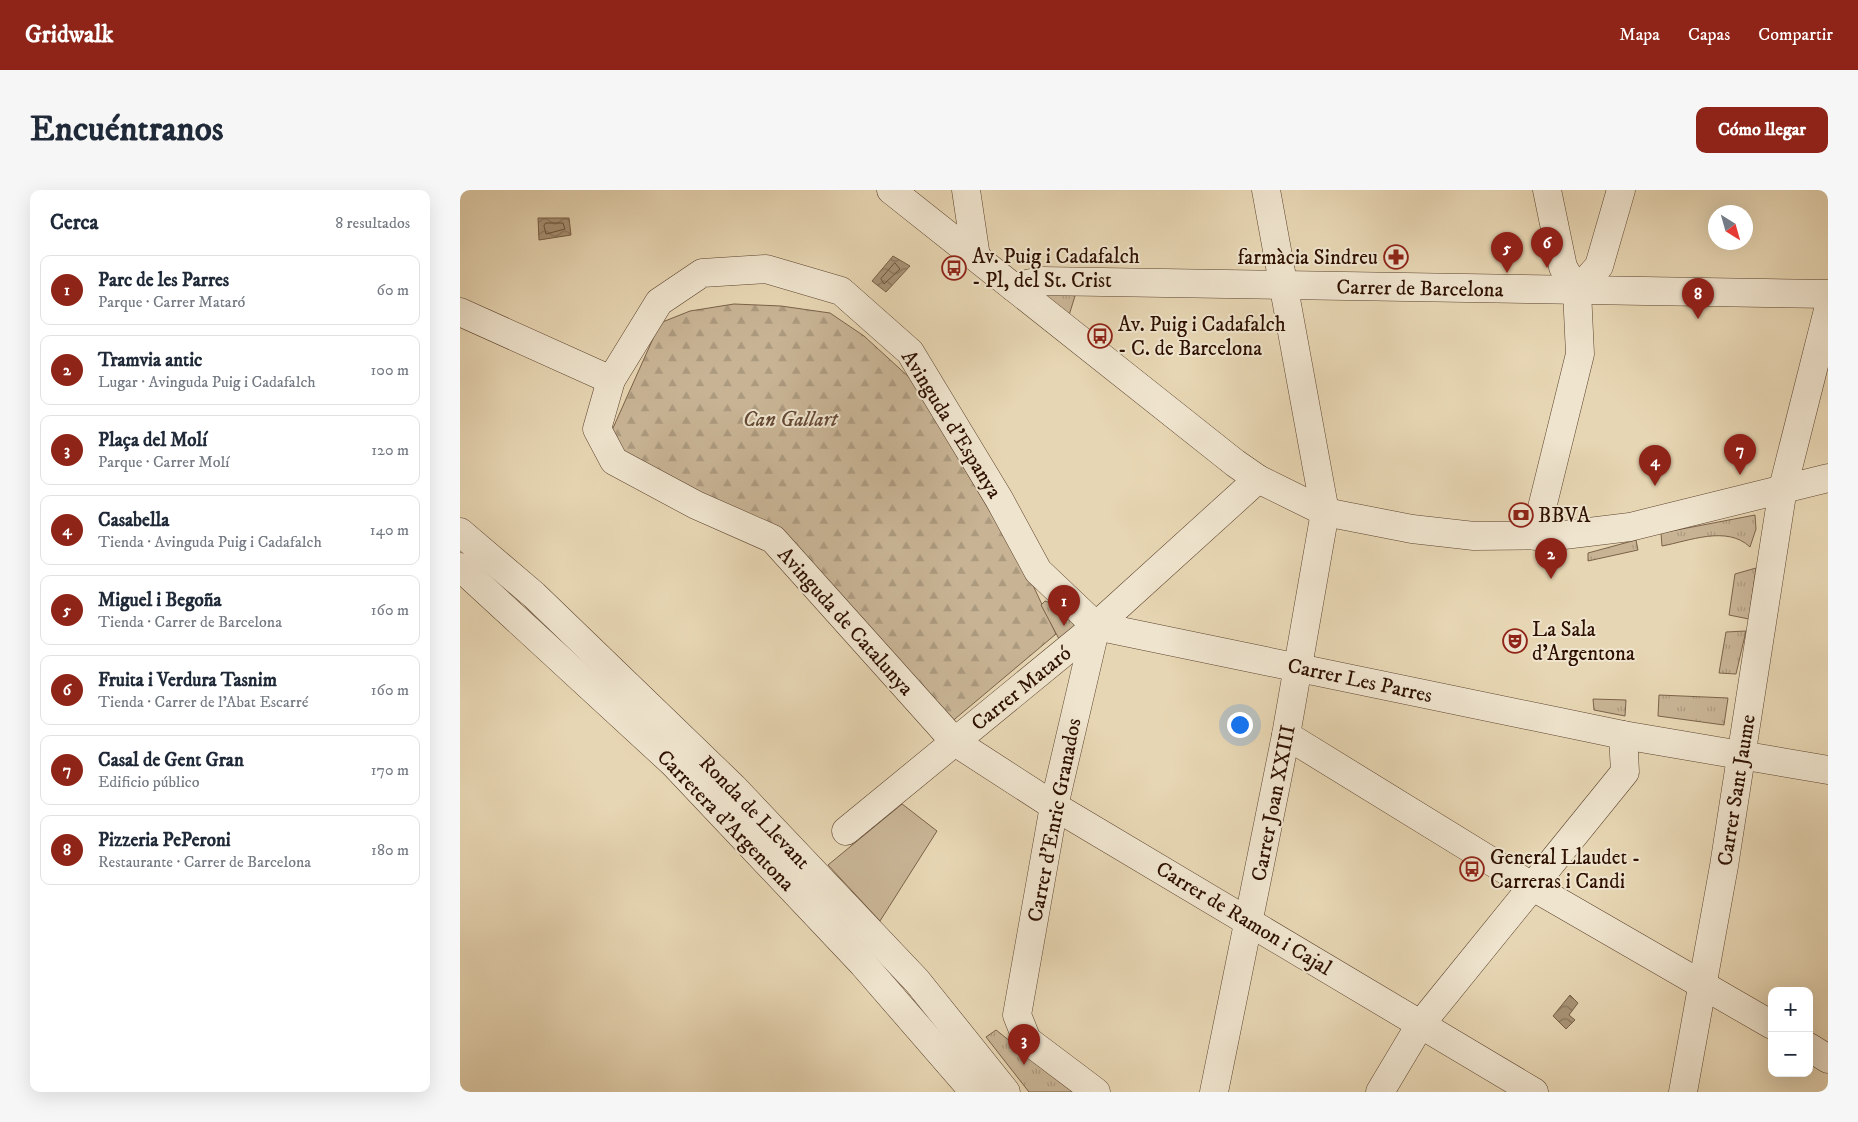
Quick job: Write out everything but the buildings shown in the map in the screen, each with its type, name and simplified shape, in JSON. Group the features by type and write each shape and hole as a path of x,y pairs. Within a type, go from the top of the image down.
{"street":[{"path":"890,190 1258,479 1325,512 1412,529 1474,536 1570,535 1630,526 1828,478"},
{"path":"966,190 976,257"},
{"path":"1266,190 1325,512"},
{"path":"1535,536 1580,354 1577,291 1563,267 1547,190"},
{"path":"1577,291 1599,266 1621,190"},
{"name":"Avinguda d'Espanya","path":"611,380 660,302 702,272 766,269 840,291 910,352 999,499 1038,571 1096,626"},
{"name":"Carrer de Barcelona","path":"1013,288 1041,281 1828,294"},
{"name":"Carrer Sant Jaume","path":"1683,1092 1724,866 1783,488 1828,310"},
{"path":"460,312 611,380"},
{"name":"Avinguda de Catalunya","path":"611,380 597,429 614,461 696,505 773,540 955,742"},
{"name":"Carrer Mataró","path":"846,831 1096,626 1258,479"},
{"name":"Carrer Joan XXIII","path":"1214,1092 1286,735 1325,512"},
{"name":"Ronda de Llevant","path":"460,532 534,595 733,786 917,981 1006,1092"},
{"name":"Carretera d'Argentona","path":"460,567 672,762 863,964 974,1092"},
{"name":"Carrer Les Parres","path":"1096,626 1297,666 1623,735 1828,770"},
{"name":"Carrer d'Enric Granados","path":"1096,626 1054,806 1017,1015 1027,1040 1096,1092"},
{"path":"1286,735 1533,887 1768,1023"},
{"path":"1380,1092 1420,1025 1625,772 1623,735"},
{"name":"Carrer de Ramon i Cajal","path":"955,742 1054,806 1250,921 1534,1092"},
{"path":"1813,1050 1828,1059"}],"green space":[{"path":"1020,289 1075,296 1066,325"},
{"name":"Can Gallart","path":"734,304 781,306 830,313 864,336 911,379 1029,577 1056,634 943,729 781,533 614,461 609,437 660,323 690,311"},
{"path":"1755,515 1756,529 1750,547 1741,540 1719,536 1696,538 1662,546 1661,533"},
{"path":"1636,540 1638,550 1588,561 1588,553"},
{"path":"1756,568 1749,619 1729,615 1735,574"},
{"path":"1045,601 1075,612 1085,619 1059,639 1041,605"},
{"path":"1746,631 1736,674 1719,673 1726,632"},
{"path":"1659,695 1728,698 1724,725 1658,716"},
{"path":"1593,699 1626,700 1625,716 1594,710"},
{"path":"897,800 937,831 880,921 828,865 902,804"},
{"path":"996,1030 1074,1092 1029,1092 986,1037"}],"water":[{"path":"538,218 569,218 571,235 539,240"},
{"path":"893,256 910,266 886,292 872,281"},
{"path":"1570,995 1578,1003 1569,1015 1575,1020 1566,1029 1553,1016"}],"place":[{"name":"farmàcia Sindreu","path":"1396,257"},
{"name":"Av. Puig i Cadafalch - Pl, del St. Crist","path":"954,268"},
{"name":"Fruita i Verdura Tasnim","path":"1547,268"},
{"name":"Miguel i Begoña","path":"1507,273"},
{"name":"Pizzeria PePeroni","path":"1698,319"},
{"name":"Av. Puig i Cadafalch - C. de Barcelona","path":"1100,336"},
{"name":"Casal de Gent Gran","path":"1740,475"},
{"name":"Casabella","path":"1655,486"},
{"name":"BBVA","path":"1521,515"},
{"name":"Tramvia antic","path":"1551,579"},
{"name":"Parc de les Parres","path":"1064,626"},
{"name":"La Sala d'Argentona","path":"1515,641"},
{"name":"General Llaudet - Carreras i Candi","path":"1472,869"},
{"name":"Plaça del Molí","path":"1024,1065"}]}
